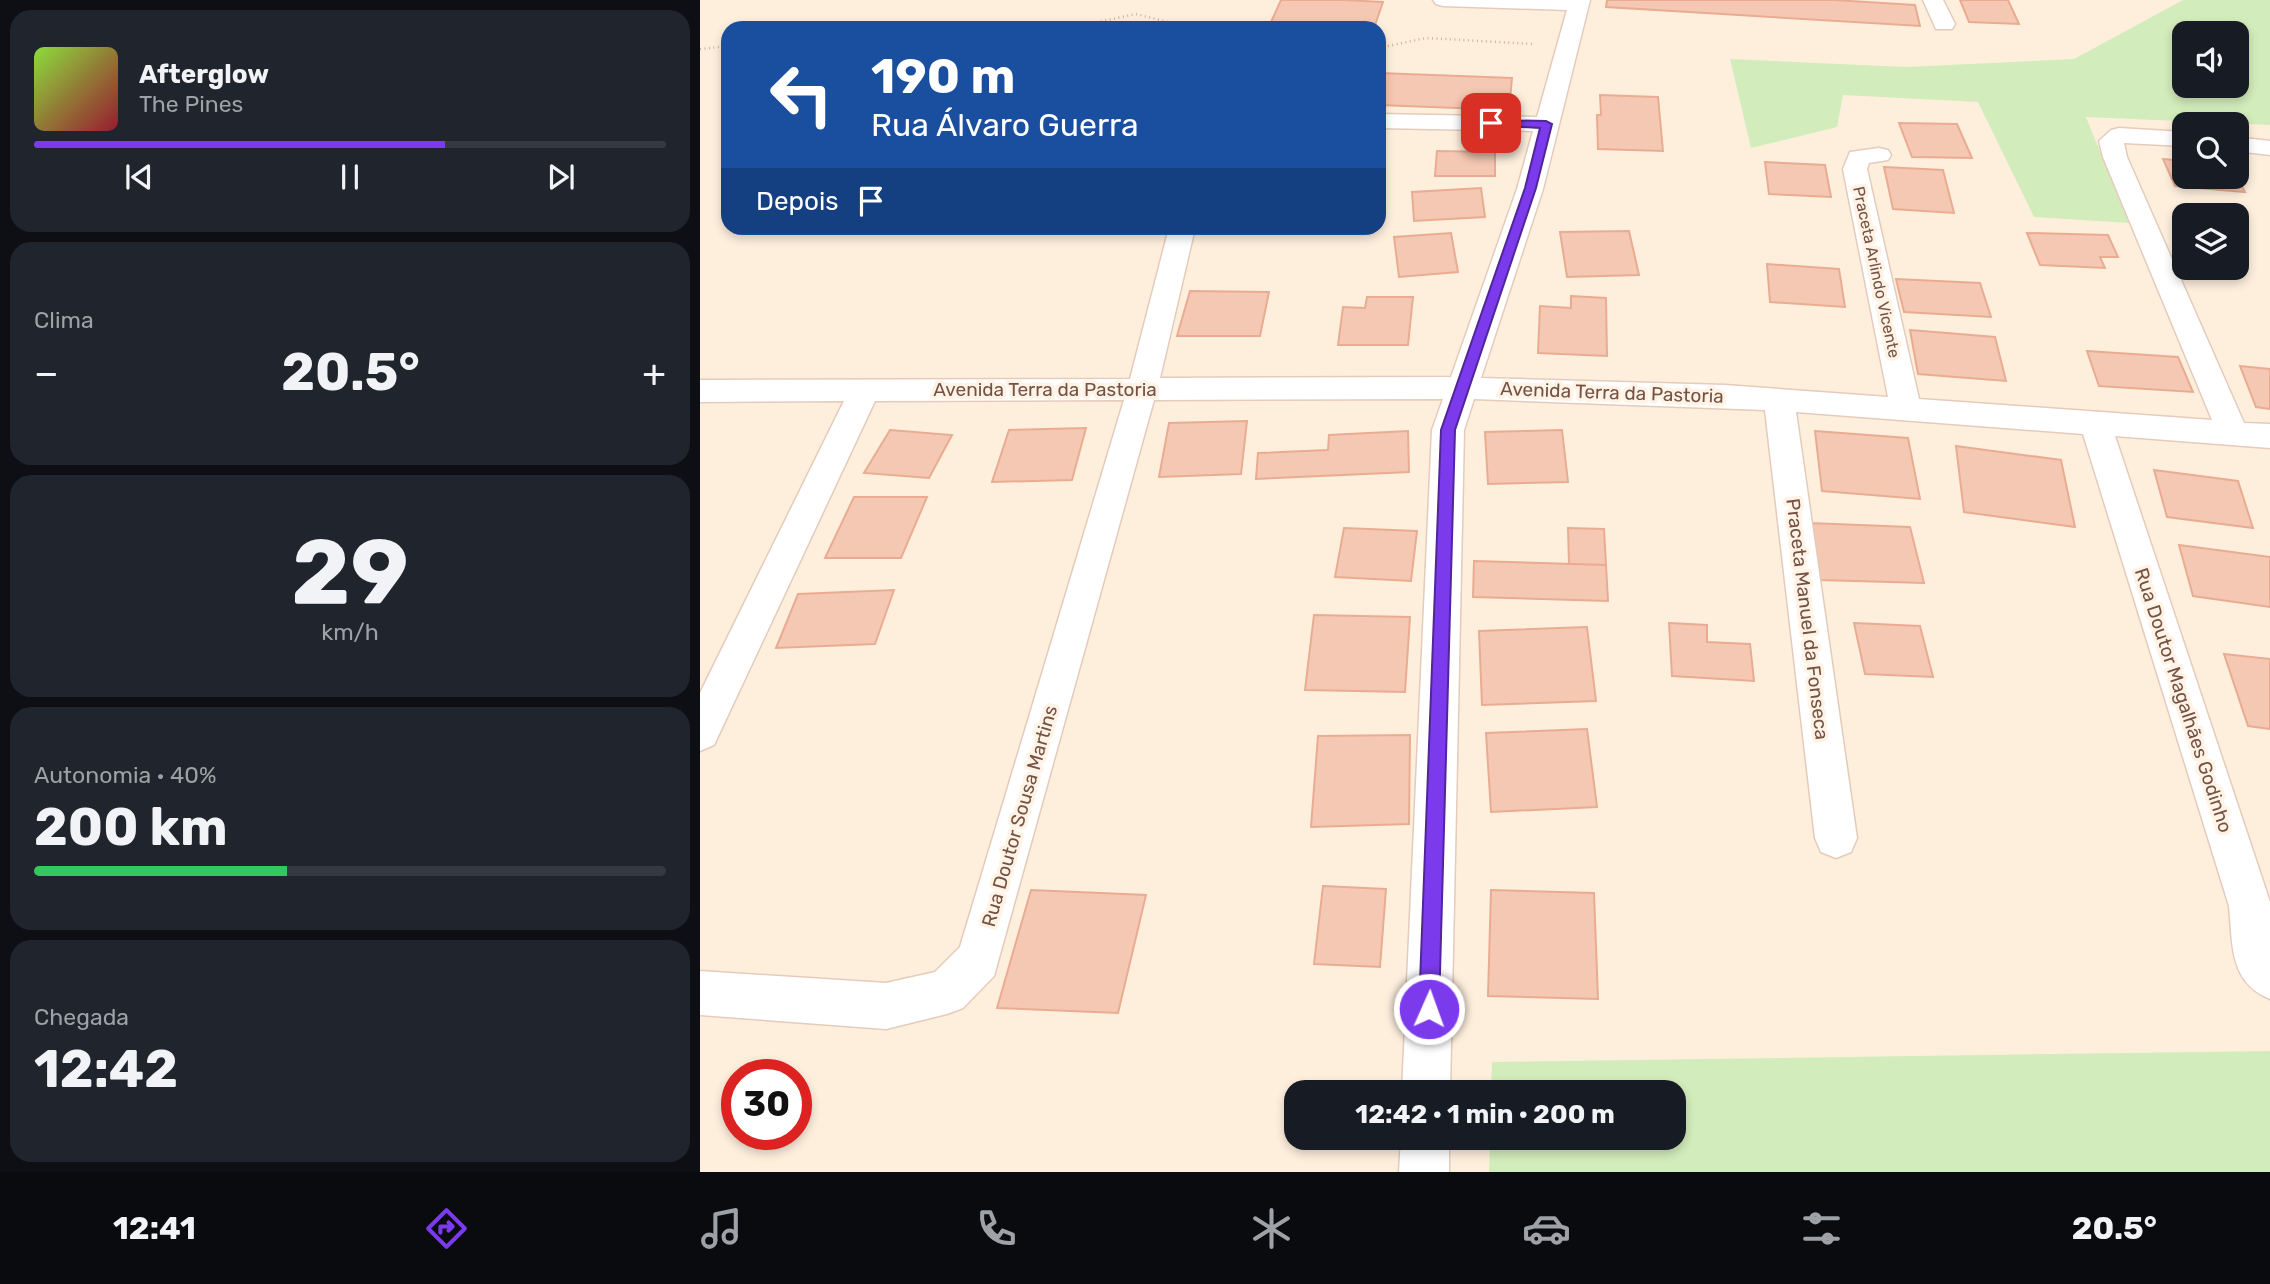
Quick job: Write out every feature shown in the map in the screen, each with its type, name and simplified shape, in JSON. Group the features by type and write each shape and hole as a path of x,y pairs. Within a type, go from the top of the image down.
{"street":[{"path":"1426,1080 1448,430 1530,188 1575,17 1443,0"},
{"path":"1933,0 1944,23"},
{"path":"1386,121 1546,124"},
{"path":"2172,138 2119,135 2110,141 2233,433"},
{"path":"2249,146 2270,148"},
{"name":"Praceta Arlindo Vicente","path":"1879,155 1859,156 1855,169 1906,409"},
{"name":"Rua Doutor Sousa Martins","path":"700,993 886,1006 947,992 978,960 1142,389 1180,235"},
{"name":"Avenida Terra da Pastoria","path":"700,391 1463,388 1725,396 2270,436"},
{"path":"700,733 865,390"},
{"name":"Praceta Manuel da Fonseca","path":"1779,400 1836,838"},
{"name":"Rua Doutor Magalhães Godinho","path":"2095,422 2250,906 2257,962 2270,977"},
{"path":"1424,1172 1425,1150"}],"path":[{"path":"1103,21 1136,14 1164,21"},
{"path":"1386,47 1426,38 1575,17"},
{"path":"700,49 721,47"}],"green space":[{"path":"2183,0 2270,0 2270,125 2249,124 2249,112 2172,112 2172,121 2086,117 2129,223 2034,217 1978,102 1843,95 1837,127 1751,148 1730,59 1906,67 2074,59"},
{"path":"2270,1051 2270,1172 1489,1172 1490,1150 1686,1150 1686,1080 1491,1080 1492,1062"}],"building":[{"path":"1281,0 1383,2 1376,21 1271,21"},
{"path":"1607,0 1834,0 1915,5 1920,26 1606,7"},
{"path":"1960,0 2008,0 2019,24 1969,22"},
{"path":"1386,73 1512,78 1509,110 1386,105"},
{"path":"1600,95 1658,97 1663,151 1598,149 1597,115 1601,115"},
{"path":"1899,123 1957,124 1972,158 1912,157"},
{"path":"1437,151 1495,152 1495,176 1435,176"},
{"path":"2163,159 2172,160 2172,179"},
{"path":"1765,162 1825,165 1831,197 1769,194"},
{"path":"1884,167 1943,170 1954,213 1893,209"},
{"path":"1481,188 1485,217 1414,221 1412,192"},
{"path":"2210,189 2243,189 2245,192"},
{"path":"1629,231 1639,275 1567,277 1560,232"},
{"path":"1451,233 1458,272 1399,277 1394,237"},
{"path":"2027,233 2108,235 2118,257 2100,257 2105,268 2040,265"},
{"path":"1767,264 1839,269 1845,307 1770,302"},
{"path":"1896,279 1980,283 1991,317 1904,312"},
{"path":"1190,291 1269,292 1260,336 1177,336"},
{"path":"1571,296 1606,298 1607,356 1538,353 1540,306 1571,308"},
{"path":"1367,297 1413,297 1408,345 1338,345 1343,307 1365,308"},
{"path":"1910,330 1995,337 2006,381 1918,374"},
{"path":"2087,351 2178,357 2193,392 2099,386"},
{"path":"2240,366 2270,369 2270,409 2256,407"},
{"path":"1247,421 1241,474 1159,477 1169,423"},
{"path":"1086,428 1072,480 992,482 1009,430"},
{"path":"890,430 952,435 929,478 864,473"},
{"path":"1562,430 1568,482 1488,484 1485,432"},
{"path":"1408,431 1409,472 1256,479 1258,453 1328,450 1329,435"},
{"path":"1815,431 1908,438 1920,499 1822,491"},
{"path":"1956,446 2061,460 2075,527 1964,512"},
{"path":"2154,470 2238,481 2253,528 2167,517"},
{"path":"854,497 927,497 901,558 825,558"},
{"path":"1809,523 1910,527 1924,583 1820,580"},
{"path":"1344,528 1417,531 1411,581 1335,577"},
{"path":"1568,528 1604,529 1606,565 1569,564"},
{"path":"2179,545 2270,557 2270,607 2193,596"},
{"path":"1474,561 1606,565 1608,601 1473,597"},
{"path":"894,590 875,644 776,648 798,594"},
{"path":"1314,615 1410,617 1405,692 1305,690"},
{"path":"1669,623 1707,625 1707,642 1750,644 1754,681 1672,676"},
{"path":"1854,623 1920,626 1933,677 1865,674"},
{"path":"1587,627 1596,701 1482,705 1479,631"},
{"path":"2224,654 2270,659 2270,729 2248,726"},
{"path":"1587,729 1597,807 1491,812 1486,733"},
{"path":"1410,735 1409,824 1311,827 1318,736"},
{"path":"1323,886 1386,889 1380,967 1314,964"},
{"path":"1031,890 1146,895 1118,1013 997,1008"},
{"path":"1491,890 1594,893 1598,999 1488,996"}],"route":[{"path":"1429,1009 1448,430 1530,188 1546,124 1491,123"}]}
